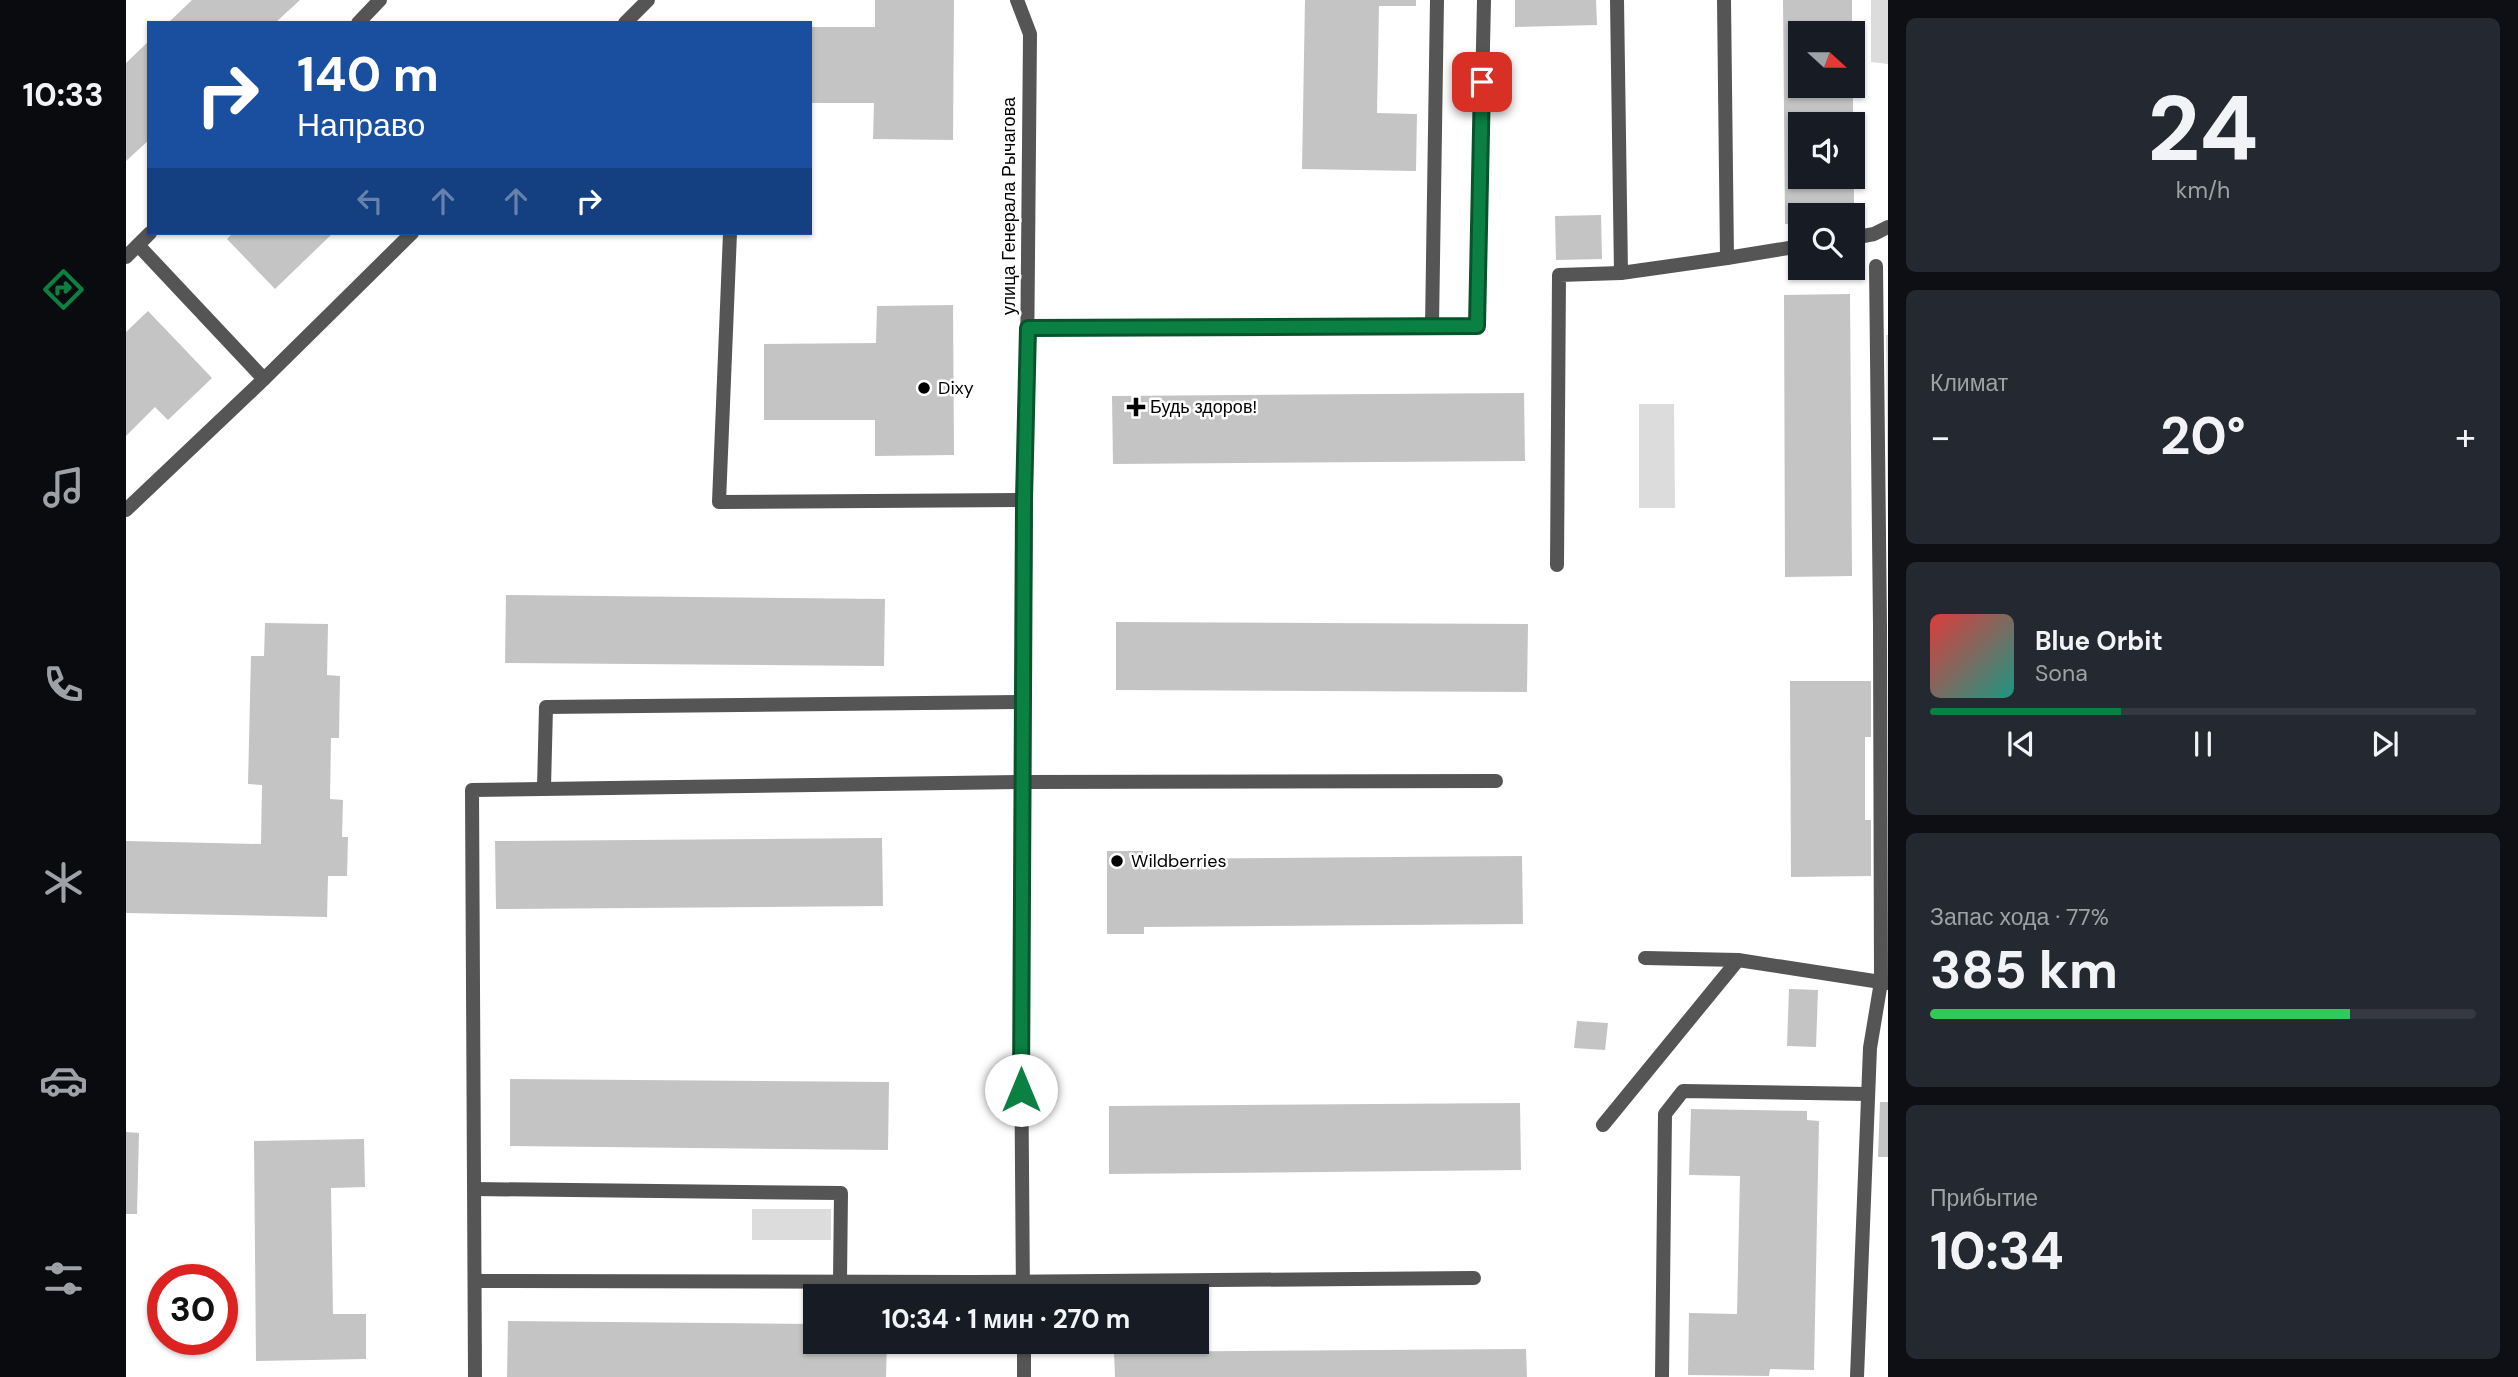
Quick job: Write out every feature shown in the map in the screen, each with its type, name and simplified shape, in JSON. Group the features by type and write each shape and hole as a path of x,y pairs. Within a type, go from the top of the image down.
{"street":[{"path":"360,21 380,0"},
{"path":"627,21 648,0"},
{"name":"улица Генерала Рычагова","path":"1017,0 1030,34 1020,1035 1023,1281"},
{"path":"1432,326 1437,0"},
{"path":"1028,328 1477,326 1484,0"},
{"path":"1617,0 1621,273"},
{"path":"1724,0 1727,258"},
{"path":"1865,236 1888,227"},
{"path":"126,257 148,235"},
{"path":"126,510 410,235"},
{"path":"730,235 719,502 1024,500"},
{"path":"138,245 264,379"},
{"path":"1557,565 1559,275 1621,273 1788,248"},
{"path":"1857,1377 1870,1048 1884,983 1880,625 1883,545 1876,266"},
{"path":"544,788 547,707 1023,702"},
{"path":"475,1377 472,790 1023,782 1496,781"},
{"path":"1645,958 1738,960 1884,983"},
{"path":"1603,1125 1738,960"},
{"path":"1662,1377 1665,1114 1683,1091 1868,1094"},
{"path":"474,1189 841,1193 840,1281"},
{"path":"475,1281 1474,1278"},
{"path":"1024,1354 1024,1377"}],"shaded area":[{"path":"1871,0 1888,0 1888,64 1871,62"},
{"path":"1886,335 1888,335 1888,534"},
{"path":"1639,404 1674,404 1675,508 1639,508"},
{"path":"752,1209 831,1209 831,1240 752,1240"}],"building":[{"path":"192,0 300,0 277,21 170,21"},
{"path":"875,0 954,0 953,140 873,139 874,103 812,103 812,27 875,27"},
{"path":"1305,0 1416,0 1416,6 1379,6 1377,113 1417,114 1416,171 1302,169"},
{"path":"1515,0 1596,0 1597,25 1515,27"},
{"path":"1783,0 1852,0 1852,21 1788,21 1788,98 1853,98 1853,112 1788,112 1788,189 1854,189 1854,203 1788,203 1788,224 1785,224"},
{"path":"147,43 147,142 126,161 126,63"},
{"path":"1601,215 1602,259 1556,260 1555,216"},
{"path":"231,235 331,235 275,289 227,239"},
{"path":"1850,294 1852,576 1785,577 1784,295"},
{"path":"953,305 954,455 875,456 875,420 764,420 764,344 876,343 877,306"},
{"path":"148,311 212,378 168,420 155,407 126,436 126,332"},
{"path":"1524,393 1525,461 1113,464 1112,396"},
{"path":"506,595 885,599 884,666 505,663"},
{"path":"1116,622 1528,624 1527,692 1116,690"},
{"path":"265,623 328,624 327,675 340,676 339,738 331,738 330,799 343,800 342,837 348,837 347,876 328,876 327,917 126,913 126,841 261,844 262,785 248,784 251,656 264,656"},
{"path":"1790,681 1871,681 1871,737 1865,737 1865,820 1871,820 1871,876 1791,877"},
{"path":"882,838 883,906 496,909 495,841"},
{"path":"1107,851 1143,851 1143,859 1522,856 1523,924 1144,927 1144,934 1107,934"},
{"path":"1789,989 1818,990 1816,1047 1787,1046"},
{"path":"1577,1021 1608,1023 1605,1050 1574,1048"},
{"path":"510,1079 889,1082 888,1150 510,1146"},
{"path":"1880,1102 1888,1102 1888,1157 1878,1157"},
{"path":"1520,1103 1521,1170 1109,1174 1109,1106"},
{"path":"1691,1109 1807,1111 1807,1120 1819,1121 1814,1370 1770,1369 1769,1376 1688,1375 1689,1313 1737,1314 1740,1176 1689,1175"},
{"path":"126,1132 139,1133 137,1214 126,1214"},
{"path":"364,1139 365,1187 331,1188 333,1314 366,1314 366,1359 256,1361 254,1141"},
{"path":"508,1321 803,1324 803,1354 887,1354 886,1377 507,1377"},
{"path":"1526,1349 1527,1377 1115,1377 1114,1354 1209,1354 1209,1351"}],"place":[{"name":"Dixy","path":"924,388"},
{"name":"Будь здоров!","path":"1136,407"},
{"name":"Wildberries","path":"1117,861"}],"route":[{"path":"1021,1090 1024,500 1028,328 1477,326 1482,82"}]}
